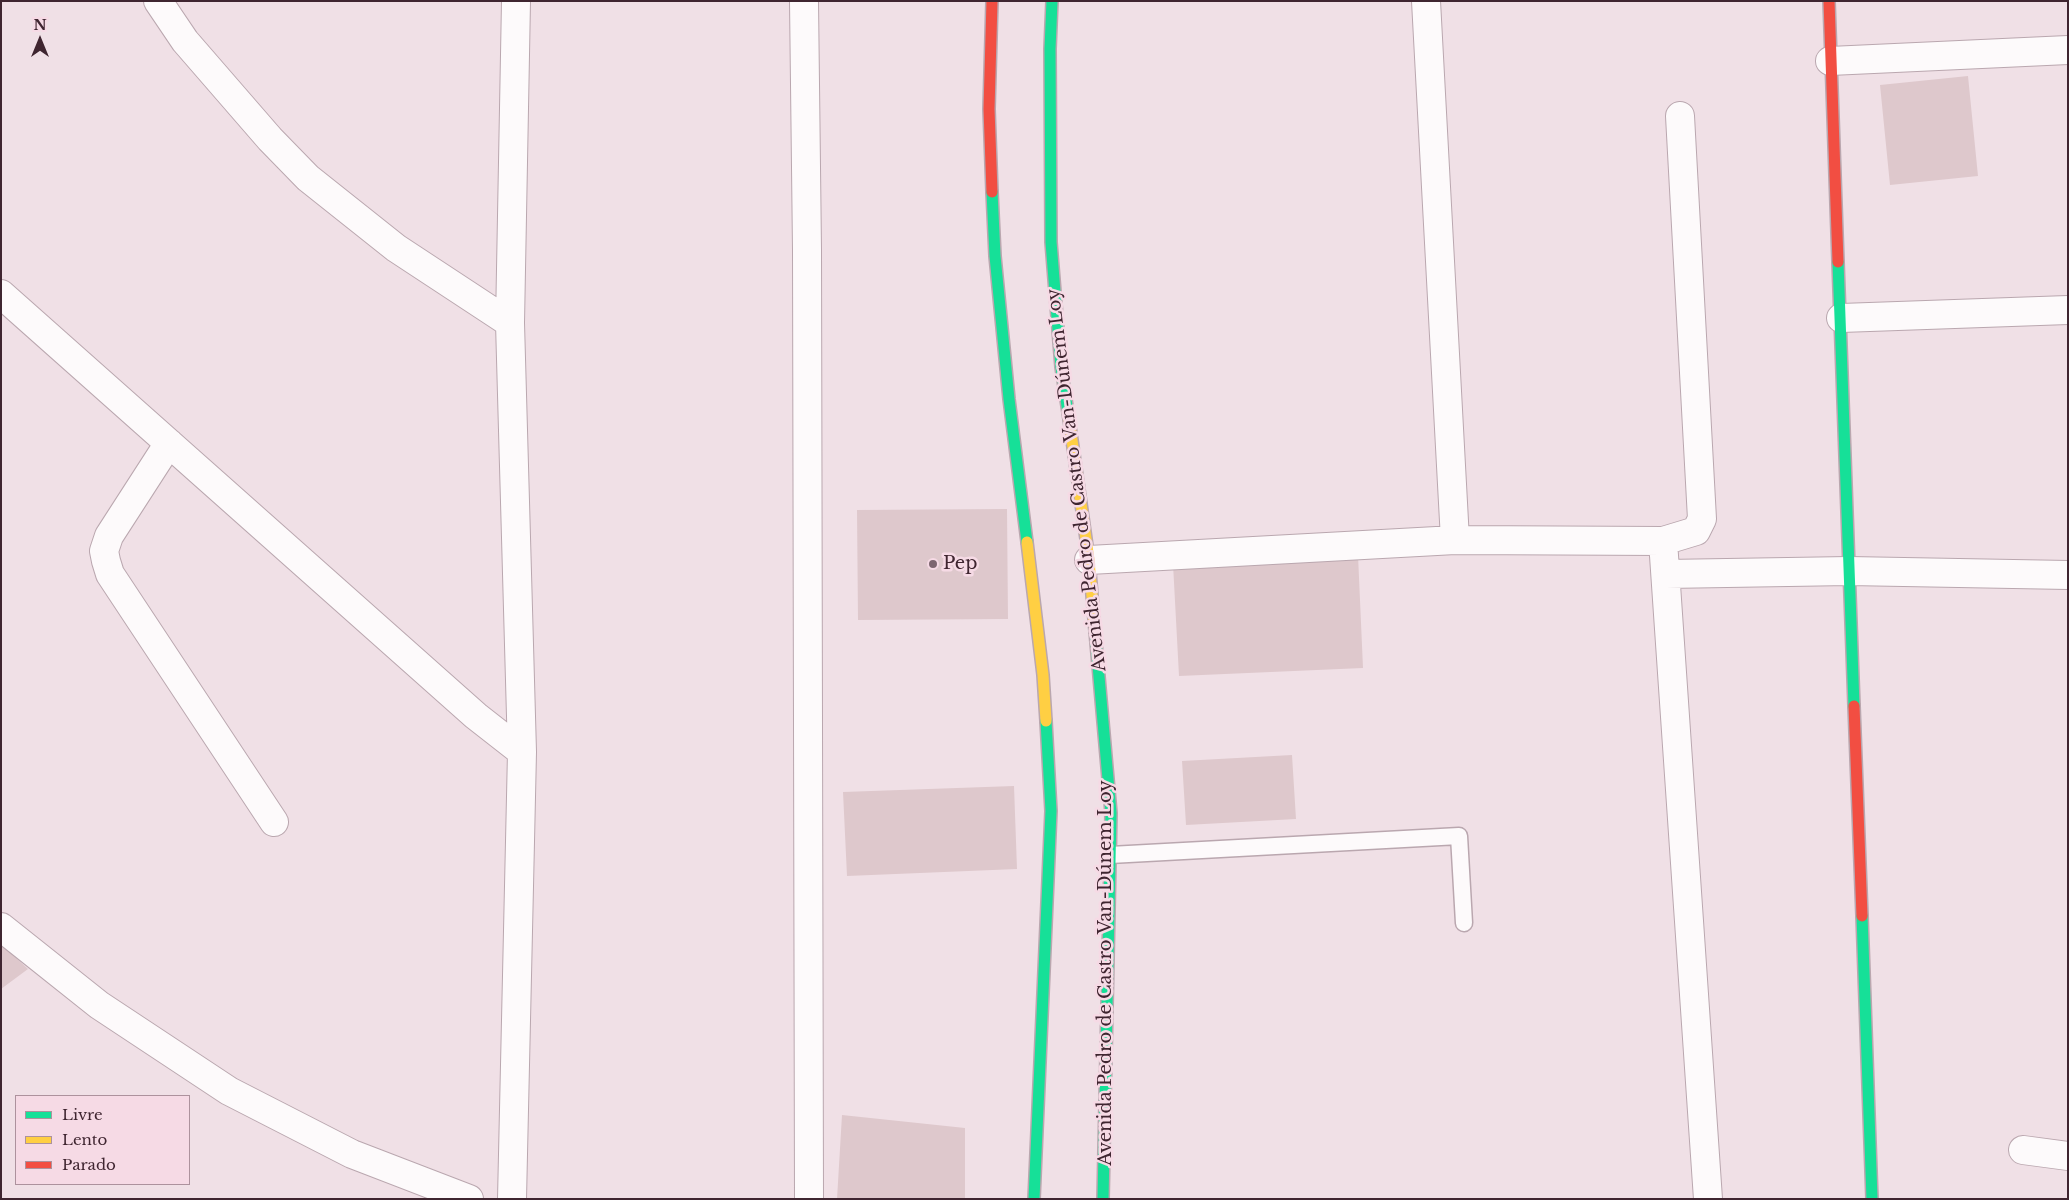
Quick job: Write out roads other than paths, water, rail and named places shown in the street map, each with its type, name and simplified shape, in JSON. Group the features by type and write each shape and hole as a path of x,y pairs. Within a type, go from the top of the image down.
{"main road":[{"path":"992,1 989,109 994,256 1009,399 1044,675 1051,811 1034,1199"},
{"name":"Avenida Pedro de Castro Van-Dúnem Loy","path":"1052,1 1050,49 1051,242 1061,367 1089,560 1111,813 1103,1199"},
{"path":"1829,1 1872,1199"}],"street":[{"path":"158,1 185,41 270,139 308,178 396,248 510,323"},
{"path":"512,1199 522,752 510,323 516,1"},
{"path":"804,1 807,250 809,1199"},
{"path":"1426,1 1455,540"},
{"path":"1830,61 2068,50"},
{"path":"1089,560 1455,540 1662,540 1696,531 1702,519 1680,116"},
{"path":"1,294 476,716 522,752"},
{"path":"1841,318 2068,310"},
{"path":"169,443 109,536 104,551 106,562 110,574 274,822"},
{"path":"1662,540 1666,574 1708,1199"},
{"path":"1666,574 1849,571 2068,575"},
{"path":"1,927 99,1005 229,1091 352,1154 469,1199"},
{"path":"2024,1150 2068,1156"}],"lane":[{"path":"1110,856 1460,836 1464,923"}],"place":[{"name":"Pep","path":"933,564"}]}
